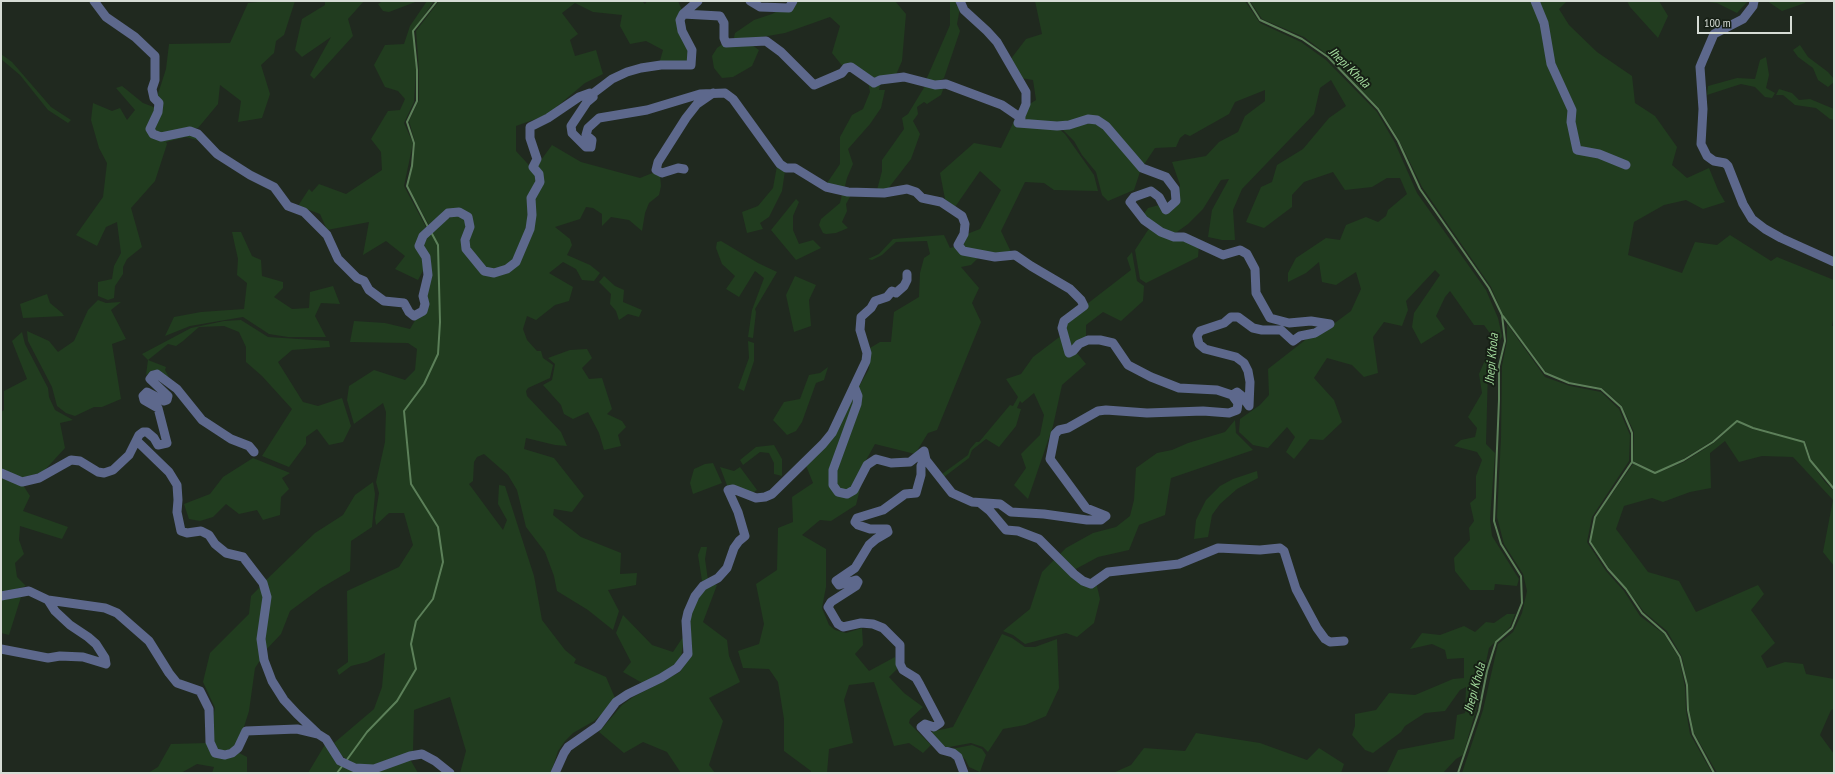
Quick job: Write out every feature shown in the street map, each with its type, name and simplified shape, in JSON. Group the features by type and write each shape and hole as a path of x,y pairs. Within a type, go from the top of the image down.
{"street":[{"path":"94,1 106,17 135,37 155,56 156,64 152,89 154,98 159,104 158,112 150,129 153,134 161,137 190,131 198,134 217,154 274,187 288,206 304,212 327,235 338,259 357,278 364,281 369,290 384,301 404,303 409,312 414,316 423,311 425,304 423,296 428,275 426,257 419,246 423,236 448,213 459,212 468,217 470,227 465,240 466,249 484,271 494,274 507,269 516,262 530,229 532,215 531,198 540,182 539,174 533,167 537,159 530,138 530,127 548,118 579,98 590,93 592,95"},
{"path":"698,1 683,14 680,20 682,31 692,50 691,65 661,65 641,68 612,79 592,95 593,97 587,102 571,126 572,133 586,147 591,147 592,140 586,135 588,128 599,118 647,110 687,96 715,92 725,93 733,99 780,164 786,168 794,168 826,187 848,192 884,193 908,189 927,199 941,202 962,216 965,224 964,234 958,245 963,251 995,257 1015,255 1070,289 1081,300 1084,306 1064,321 1062,328 1069,353 1074,351 1079,344 1088,340 1100,340 1113,343 1128,365 1152,377 1179,388 1216,390 1232,395 1238,403 1237,410 1229,413 1203,411 1147,413 1106,410 1098,411 1068,428 1059,430 1055,434 1050,459 1086,508 1106,516 1101,520 1011,512 1000,504 980,503 960,498 952,493 926,460 924,451 910,462 891,462 876,459 866,465 854,490 848,494 838,492 833,486 833,470 857,404 858,396 854,386"},
{"path":"750,1 760,7 789,8 793,1"},
{"path":"960,1 964,10 997,42 1026,92 1026,104 1018,123 1045,126 1069,125 1088,119 1097,120 1106,126 1142,168 1166,178 1175,189 1176,201 1166,210 1159,197 1151,191 1134,197 1130,202 1144,220 1160,232 1174,237 1184,237 1223,255 1240,250 1247,254 1254,269 1256,294 1270,318 1289,323 1312,321 1330,324 1315,333 1300,336 1293,341 1281,330 1262,330 1253,328 1238,317 1231,317 1224,323 1200,331 1197,336 1199,344 1206,349 1236,357 1244,363 1248,371 1250,382 1249,406 1237,392 1232,395"},
{"path":"1535,1 1544,22 1551,64 1572,110 1571,122 1576,150 1599,154 1626,165"},
{"path":"1754,1 1753,6 1743,19 1714,34 1702,62 1700,68 1703,109 1701,144 1707,156 1714,161 1725,163 1728,166 1743,204 1752,219 1775,235 1834,262"},
{"path":"683,14 720,16 724,23 724,38 726,43 766,41 781,52 814,85 842,73 846,68 851,67 874,83 880,80 904,77 935,85 946,84 1002,105 1021,118"},
{"path":"684,169 678,168 662,173 656,170 658,162 686,118 697,104 715,92"},
{"path":"555,773 564,752 568,747 598,726 616,702 677,668 688,654 687,616 695,596 703,586 718,578 727,568 734,548 738,541 745,536 738,512 728,490 733,489 756,498 764,497 781,486 801,464 813,455 832,433 866,361 867,353 860,330 861,317 871,308 875,301 887,297 892,291 896,293 904,286 907,280 907,274"},
{"path":"1,473 22,482 39,478 71,460 80,461 98,472 104,473 113,470 120,465 129,455 139,435 143,432 147,432 154,438 158,445 167,443 158,408 144,400 143,396 147,392 164,401 167,400 168,396 150,379 152,375 157,374 177,389 202,420 231,439 249,446 254,452"},
{"path":"137,441 169,472 177,485 177,512 181,531 187,533 201,531 210,535 215,544 226,553 243,557 263,583 268,597 261,639 264,660 272,681 284,700 318,734 326,739 340,760 355,768 374,769 410,756 422,754 435,761 450,773"},
{"path":"926,460 923,461 921,466 921,475 916,493 905,494 882,510 857,518 855,522 858,525 870,529 887,529 888,532 869,545 855,568 836,581 839,585 856,580 858,582 856,586 831,602 828,607 838,624 843,627 861,623 873,624 883,628 900,645 900,664 903,670 916,678 940,723 934,727 925,724 921,727 942,750 953,753 958,758 964,773"},
{"path":"980,503 990,511 1006,530 1018,531 1039,539 1083,582 1091,584 1108,572 1179,564 1218,548 1260,550 1280,548 1284,551 1296,589 1317,628 1325,639 1330,642 1344,642"},
{"path":"1,596 28,591 48,600 105,608 117,613 149,641 177,683 200,691 209,709 210,742 215,753 225,755 232,753 238,748 246,731 278,728 297,729 318,734"},
{"path":"1,649 48,658 60,656 83,657 106,664 105,658 96,644 88,637 70,626 55,611 48,600"}],"green space":[{"path":"295,1 284,35 276,41 274,53 261,65 270,94 262,118 238,122 241,101 220,85 218,104 198,128 184,128 160,134 154,129 157,97 166,69 169,44 230,43 248,3"},
{"path":"325,1 364,1 348,19 353,36 314,79 310,75 331,37 302,57 295,50 302,19 325,5"},
{"path":"383,1 418,1 389,12 383,11 378,4"},
{"path":"427,1 434,1 413,31 416,71 414,102 404,123 413,143 404,186 427,229 420,235 426,265 418,280 395,269 405,256 386,241 363,255 369,222 327,230 320,214 298,206 309,189 312,192 319,184 346,194 382,170 381,152 371,139 388,111 400,110 405,99 398,91 385,87 374,65 385,45 404,44 410,26"},
{"path":"439,1 642,1 645,4 647,1 678,1 682,10 691,51 690,64 659,64 663,50 646,41 630,44 620,26 622,15 593,12 575,3 562,13 578,34 570,40 575,56 596,50 603,74 585,83 547,115 516,126 516,151 538,175 521,249 507,267 485,270 467,248 469,235 461,209 430,227 408,186 413,165 415,142 409,121 419,100 419,69 416,31"},
{"path":"795,1 895,1 906,14 902,61 895,77 874,82 844,68 832,53 840,26 830,17 785,33 733,42 735,33 754,20 772,14"},
{"path":"950,1 956,1 956,5 960,8 957,24 960,31 944,78 935,83 926,80 950,25"},
{"path":"1035,1 1245,1 1260,23 1301,42 1326,60 1377,112 1395,143 1417,193 1486,290 1498,318 1502,336 1488,369 1486,444 1495,453 1490,519 1492,536 1519,579 1517,586 1495,584 1494,590 1470,590 1455,571 1454,558 1470,540 1469,528 1474,521 1470,503 1476,498 1476,476 1482,460 1477,452 1454,446 1461,440 1475,437 1477,428 1468,417 1482,393 1479,374 1494,339 1484,325 1474,325 1450,291 1445,297 1436,316 1445,329 1421,344 1412,327 1414,313 1440,275 1435,270 1406,301 1408,310 1402,326 1384,322 1373,337 1378,373 1364,377 1352,365 1327,358 1314,378 1334,400 1342,422 1323,440 1310,439 1294,459 1286,452 1295,437 1287,427 1268,448 1253,445 1239,432 1240,419 1260,405 1269,395 1268,369 1309,337 1332,325 1351,311 1361,289 1356,272 1336,285 1322,282 1319,262 1306,273 1288,282 1288,273 1296,258 1326,238 1340,240 1346,225 1366,217 1378,222 1386,216 1388,210 1407,194 1400,178 1387,178 1372,187 1345,190 1333,172 1304,182 1292,195 1292,207 1264,228 1246,222 1261,187 1272,182 1277,165 1303,149 1329,118 1346,106 1331,80 1320,88 1314,114 1242,189 1233,210 1235,240 1222,240 1208,237 1212,210 1229,179 1221,180 1203,209 1188,224 1174,234 1162,230 1143,215 1148,208 1178,200 1180,185 1172,162 1206,156 1219,142 1238,132 1245,116 1265,101 1265,90 1235,102 1229,114 1190,136 1185,134 1180,138 1176,147 1155,148 1143,166 1098,118 1068,123 1022,121 1028,105 1036,100 1033,80 1021,78 1010,60 1026,39 1042,34"},
{"path":"1250,1 1567,1 1559,9 1569,25 1597,52 1632,76 1635,103 1655,116 1677,147 1672,165 1687,178 1709,168 1718,190 1725,202 1703,209 1686,200 1664,205 1634,222 1628,255 1682,273 1695,242 1717,245 1730,235 1771,261 1777,257 1834,280 1834,314 1832,326 1834,326 1834,487 1827,481 1811,459 1805,441 1753,427 1737,420 1712,441 1683,459 1656,472 1633,461 1634,432 1622,406 1602,388 1569,382 1546,372 1503,315 1491,287 1422,187 1399,140 1379,108 1329,56 1304,37 1262,19"},
{"path":"1627,1 1659,1 1668,16 1658,38 1630,7"},
{"path":"1700,1 1748,1 1737,13 1717,3"},
{"path":"1767,1 1806,1 1805,3 1782,11"},
{"path":"724,43 749,43 759,50 752,66 733,77 722,78 714,68 712,56 717,48"},
{"path":"1800,45 1808,57 1828,72 1834,79 1834,82 1828,87 1818,80 1813,68 1798,57 1793,50"},
{"path":"1,54 12,62 51,107 71,120 68,123 48,110 20,75 1,59"},
{"path":"1766,57 1769,75 1766,88 1775,93 1772,98 1765,97 1755,87 1741,84 1707,95 1708,86 1737,78 1755,79 1760,60"},
{"path":"868,81 881,81 879,90 885,90 881,108 870,124 848,149 853,164 844,190 827,183 840,164 840,137 852,115 863,109 870,92"},
{"path":"122,86 143,103 156,108 152,136 190,132 204,142 186,137 166,142 167,144 155,181 131,208 142,247 127,259 123,267 123,274 115,286 114,298 108,300 98,296 98,282 112,279 114,266 121,253 117,222 106,227 97,246 76,235 103,197 107,163 99,148 91,120 93,103 112,111 120,108 127,120 135,110 116,88"},
{"path":"925,86 944,87 941,95 927,104 924,102 917,107 918,114 913,121 920,134 911,159 887,190 877,190 882,171 882,160 904,129 902,118 908,114"},
{"path":"1779,89 1792,93 1799,100 1810,99 1834,109 1834,120 1830,119 1816,108 1795,105 1783,95 1776,95"},
{"path":"1016,117 1057,127 1065,134 1094,175 1098,191 1054,190 1044,183 1025,182 1001,231 1011,252 982,254 959,245 967,234 980,229 1001,190 980,171 955,207 945,199 940,173 974,143 1001,148"},
{"path":"1098,122 1141,169 1134,190 1108,201 1102,195 1096,172 1082,155 1074,141 1061,128"},
{"path":"552,145 581,162 640,178 655,172 660,175 661,186 659,195 649,203 645,213 642,231 629,220 611,217 602,226 602,214 593,208 586,207 580,219 555,227 570,239 572,245 567,255 590,265 600,273 594,281 582,280 576,269 563,262 549,273 573,287 569,301 555,305 536,320 527,316 523,329 527,340 537,351 541,351 543,358 553,365 550,378 528,388 526,391 527,396 561,432 567,446 555,445 526,438 524,449 554,458 584,496 572,512 554,509 553,515 581,537 621,553 620,574 637,573 636,585 608,590 619,611 613,630 588,610 557,591 554,576 545,552 526,527 517,490 508,475 484,454 477,457 474,462 473,481 469,484 503,530 507,520 498,504 499,485 505,486 534,576 542,620 565,650 576,659 574,663 606,677 615,698 604,712 594,721 573,733 565,741 558,751 551,773 460,773 466,751 450,697 414,710 413,751 371,766 355,765 342,756 334,743 374,709 382,687 385,653 367,662 351,666 339,675 337,670 348,662 347,591 399,567 413,545 404,513 389,513 376,525 375,518 379,493 376,482 385,442 386,412 383,403 354,424 347,400 349,386 374,370 405,380 415,370 417,349 408,343 350,342 354,321 385,323 410,329 427,300 421,248 428,233 455,214 467,221 463,237 489,274 519,261 532,199 539,190 536,167"},
{"path":"777,166 785,171 782,191 769,217 760,223 763,229 747,233 742,212 758,206 773,188"},
{"path":"842,194 851,195 846,204 847,211 842,222 848,228 836,233 823,233 819,225 821,219 840,203"},
{"path":"796,199 799,202 793,216 793,230 799,244 813,240 821,248 796,260 771,230"},
{"path":"1150,227 1199,245 1198,257 1146,283 1140,279 1135,250"},
{"path":"232,232 241,232 252,256 261,260 262,276 283,282 283,288 274,297 292,309 309,308 310,292 333,286 340,304 321,303 315,316 326,337 288,337 269,334 243,317 190,326 165,336 174,317 201,312 244,309 247,283 237,275 238,259"},
{"path":"944,235 950,248 954,247 961,254 978,258 971,265 961,267 979,288 972,303 981,322 937,430 928,433 915,454 875,444 859,473 853,489 840,491 834,476 858,388 869,369 870,348 880,342 891,342 894,312 919,297 920,273 924,258 930,254 927,241 896,242 882,255 872,260 868,259 879,254 893,239"},
{"path":"721,241 758,263 777,272 755,309 756,312 753,338 748,337 752,310 764,278 755,271 739,297 726,289 735,276 722,264 716,248 717,242"},
{"path":"1132,252 1137,281 1144,286 1143,301 1121,321 1103,312 1086,325 1086,337 1069,351 1065,321 1131,270 1127,258"},
{"path":"604,276 615,286 624,290 623,302 642,310 639,317 628,314 619,320 616,311 610,304 611,294 599,282"},
{"path":"795,276 816,285 809,300 811,326 794,332 786,295"},
{"path":"47,294 50,303 64,316 23,318 20,304"},
{"path":"98,300 106,303 121,302 111,310 126,339 112,344 121,399 102,407 94,407 75,416 66,413 57,406 52,387 28,341 27,331 49,341 58,352 74,341 88,310"},
{"path":"241,320 268,337 329,341 330,347 292,350 278,362 303,402 318,406 342,398 351,426 343,442 329,445 317,429 306,437 306,444 289,467 262,456 292,409 262,376 246,362 246,347 239,332 224,326 199,327 176,346 168,344 148,360 142,354 191,328 224,321"},
{"path":"1507,324 1545,377 1570,386 1601,392 1619,409 1630,435 1629,461 1592,517 1587,542 1606,571 1624,591 1640,616 1664,634 1679,658 1685,687 1686,711 1690,734 1712,773 1462,773 1483,710 1498,644 1513,632 1522,613 1527,591 1523,574 1504,544 1497,517 1501,438 1502,366 1507,341"},
{"path":"22,332 25,344 48,388 49,397 55,410 73,420 60,423 65,448 43,472 21,478 1,468 1,412 4,410 4,391 27,379 12,341"},
{"path":"1062,335 1086,364 1062,385 1053,426 1028,499 1014,485 1026,468 1021,454 1040,435 1044,415 1034,393 1022,403 1020,401 1017,408 1021,409 1016,426 999,447 986,439 972,450 969,458 944,477 942,474 968,455 970,449 976,442 979,442 1010,405 1013,406 1018,397 1006,379 1021,374 1033,357"},
{"path":"748,341 754,343 754,361 744,391 738,388 749,358"},
{"path":"587,349 592,358 582,368 589,379 602,378 612,409 607,414 622,421 626,427 618,435 621,446 604,450 599,433 588,412 573,419 564,414 561,405 543,385 552,380 555,364 548,358 570,350"},
{"path":"148,360 166,367 165,370 170,379 158,370 153,370 146,375"},
{"path":"828,367 824,380 816,383 802,422 796,431 787,435 773,420 784,402 800,399 809,375 820,373"},
{"path":"854,391 855,397 830,476 847,496 862,481 856,505 831,521 820,520 802,535 826,549 826,587 822,608 829,625 835,630 846,633 862,628 863,645 855,654 869,671 895,657 898,668 889,677 904,693 923,707 910,719 909,723 931,745 923,753 909,743 894,746 874,682 849,685 844,700 853,743 829,749 827,773 811,773 811,771 784,751 784,719 778,682 769,669 743,668 738,651 759,644 764,624 756,584 777,570 778,528 793,522 792,497 813,483 805,463 818,454"},
{"path":"1235,420 1236,433 1253,450 1171,478 1165,515 1139,525 1129,550 1098,557 1072,571 1059,555 1066,548 1093,533 1116,527 1130,516 1134,500 1136,468 1157,453 1172,450 1188,443 1225,432"},
{"path":"1737,422 1752,429 1803,442 1809,460 1825,482 1834,491 1834,566 1823,552 1833,500 1793,457 1762,456 1739,462 1725,441 1710,453 1711,488 1690,492 1663,502 1652,498 1624,506 1616,529 1648,572 1679,581 1696,612 1758,585 1764,594 1751,610 1775,643 1761,656 1767,668 1785,662 1803,664 1806,674 1834,679 1834,709 1831,710 1820,735 1834,754 1834,773 1717,773 1694,733 1689,709 1688,685 1682,657 1667,631 1644,612 1609,568 1591,542 1596,517 1633,464 1655,474 1684,462 1714,443"},
{"path":"774,445 782,459 782,476 774,474 774,463 769,453 760,452 743,465 740,460 756,447"},
{"path":"253,458 290,473 282,478 289,489 281,497 280,515 263,520 257,510 239,514 226,504 213,517 200,521 189,519 184,504 210,494 223,477"},
{"path":"713,463 722,483 693,494 690,483 694,469 705,464"},
{"path":"720,467 734,471 740,467 757,490 749,495 728,488"},
{"path":"1257,471 1258,478 1237,489 1220,504 1212,515 1208,537 1194,539 1196,520 1206,500 1220,486 1233,479"},
{"path":"1,478 23,485 30,496 23,511 68,527 62,539 20,526 19,540 24,554 15,563 17,577 26,586 1,594"},
{"path":"373,482 375,494 372,527 351,541 350,571 321,588 290,611 281,634 265,651 263,638 265,581 315,533 343,515 355,495"},
{"path":"701,547 707,547 705,559 708,580 702,581 698,555"},
{"path":"1056,558 1074,576 1096,582 1100,599 1094,623 1077,637 1066,633 1025,644 1013,635 1003,631 1030,609 1042,572"},
{"path":"711,583 717,585 703,622 727,640 729,656 740,682 709,698 723,721 709,765 715,773 681,773 667,752 643,742 624,753 599,732 622,705 633,697 680,672 691,654 690,622 693,604"},
{"path":"262,585 266,598 261,659 255,668 249,711 242,733 233,749 220,751 214,747 210,729 215,708 203,682 210,653 249,614 251,596"},
{"path":"1,597 21,597 9,635 1,633"},
{"path":"1507,614 1515,614 1510,627 1489,648 1476,710 1463,755 1456,759 1443,773 1385,773 1388,771 1398,750 1454,739 1457,715 1465,713 1466,687 1460,690 1445,711 1425,713 1405,726 1401,732 1373,753 1365,750 1352,735 1355,726 1355,714 1376,710 1389,693 1415,695 1453,679 1464,678 1464,658 1447,659 1445,650 1432,644 1410,649 1422,633 1440,635 1464,626 1475,632 1486,622 1494,623"},
{"path":"623,615 652,645 673,652 685,634 681,657 673,667 644,684 623,672 631,662 616,633"},
{"path":"1002,634 1012,638 1025,647 1035,647 1057,639 1059,688 1046,716 1025,725 1003,729 988,752 983,747 971,743 944,748 931,732 953,727"},
{"path":"1196,733 1260,743 1307,760 1319,748 1344,764 1341,773 1113,773 1131,765 1144,748 1185,751"},
{"path":"208,743 211,752 237,752 247,757 247,773 212,773 214,767 197,764 181,773 148,773 158,767 171,744"},
{"path":"326,743 355,770 410,759 418,773 308,773"},
{"path":"972,745 982,749 986,755 980,772 969,767 965,759 951,749"}],"waterway":[{"path":"428,227 407,186 412,166 414,143 407,122 417,101 417,70 413,31 437,1"},
{"name":"Jhepi Khola","path":"1248,1 1260,20 1302,39 1328,57 1378,109 1398,141 1420,189 1489,288 1502,315 1505,341 1499,366 1494,521 1501,544 1521,576 1522,603 1512,628 1496,642 1487,671 1479,711 1458,773"},
{"path":"346,761 367,732 397,701 416,669 411,644 416,621 433,599 443,562 438,527 411,484 404,411 424,384 438,354 440,322 438,245 431,232"},
{"path":"1503,316 1545,373 1569,383 1601,389 1621,407 1632,433 1632,462 1595,517 1590,542 1608,569 1626,589 1642,613 1665,633 1680,657 1687,685 1688,710 1693,734 1714,773"},
{"path":"1632,462 1655,473 1684,460 1713,442 1737,421 1753,428 1804,442 1810,460 1834,489"},
{"path":"337,773 343,765"}]}
